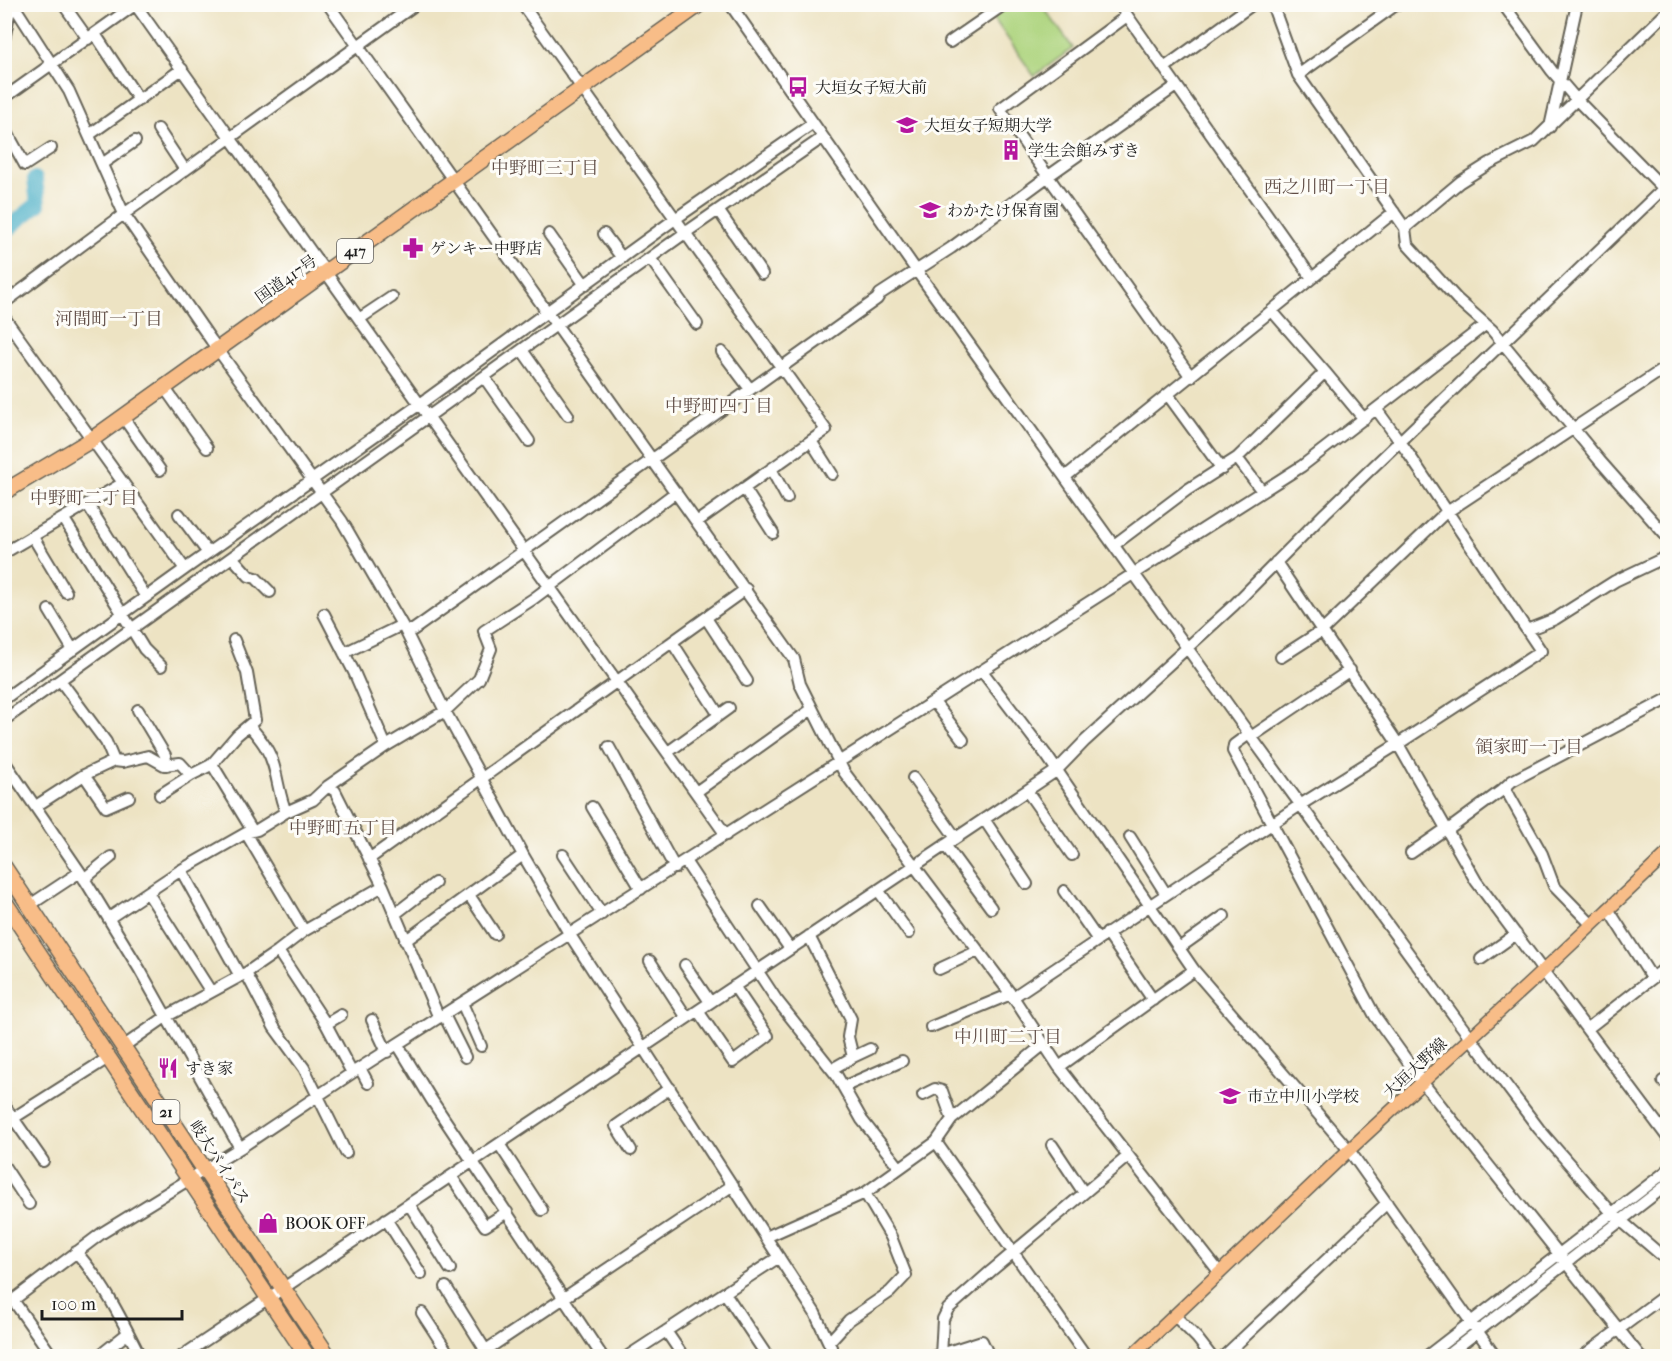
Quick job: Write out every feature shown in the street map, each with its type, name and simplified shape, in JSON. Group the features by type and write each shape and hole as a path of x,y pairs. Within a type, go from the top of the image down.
{"highway":[{"name":"国道417号","path":"4,492 91,440 700,4"},
{"name":"岐大バイパス","path":"4,867 124,1046 203,1171 328,1356"},
{"name":"21","path":"4,901 9,919 108,1058 308,1356"}],"main road":[{"name":"大垣大野線","path":"1132,1356 1668,853"}],"street":[{"path":"4,40 6,21 12,4"},
{"path":"12,4 69,90 124,214 342,521 404,627 445,711 523,855 570,935 815,1313 835,1356"},
{"path":"4,98 136,4 726,835"},
{"path":"328,4 794,659 800,684 839,763 1012,995 1043,1046 1127,1157 1220,1273"},
{"path":"4,303 416,4"},
{"path":"522,4 826,430 698,521"},
{"path":"730,4 916,270 1250,736 1471,1039 1539,1129 1612,1213 1668,1261"},
{"path":"950,42 1005,4"},
{"path":"1119,4 1312,278"},
{"path":"1164,68 1253,4"},
{"path":"1272,4 1298,75 1405,228 1407,244 1457,299 1492,330 1573,429 1668,538"},
{"path":"1298,75 1397,4"},
{"path":"182,1356 1056,771 1666,188 1576,99 1503,4"},
{"path":"1550,127 1577,4"},
{"path":"66,8 139,100"},
{"path":"1405,228 1460,182 1490,163 1534,141 1668,11"},
{"path":"1127,16 1000,110 1191,377"},
{"path":"89,135 182,69"},
{"path":"344,653 404,627 413,630 1176,86"},
{"path":"4,127 25,165 51,148"},
{"path":"158,129 185,170"},
{"path":"4,720 8,703 73,650 127,621 232,557 318,485 424,410 484,377 522,350 585,285 622,258 680,226 717,210 817,130"},
{"path":"8,703 60,680 127,621 146,597 208,553 318,485 552,318 650,258 680,226 817,130"},
{"path":"102,164 135,141"},
{"path":"717,210 762,274"},
{"path":"1065,477 1394,212"},
{"path":"549,234 585,285"},
{"path":"604,234 622,258"},
{"path":"650,258 697,324"},
{"path":"359,319 392,297"},
{"path":"1272,311 1364,419"},
{"path":"4,318 185,569"},
{"path":"52,1356 9,1304 102,1233 240,1148 317,1096 1302,466 1485,325"},
{"path":"522,350 568,415"},
{"path":"722,352 750,390"},
{"path":"1281,657 1323,630 1447,512 1668,366"},
{"path":"1114,545 1187,490 1237,458 1325,372"},
{"path":"484,377 529,441"},
{"path":"164,387 207,448"},
{"path":"1168,395 1222,469"},
{"path":"931,1027 1012,995 1300,805 1541,651 1377,410"},
{"path":"123,417 160,470"},
{"path":"811,441 832,474"},
{"path":"1237,458 1262,491"},
{"path":"771,469 787,498"},
{"path":"4,554 123,483"},
{"path":"744,488 773,533"},
{"path":"109,918 181,870 286,812 313,800 328,786 386,746 445,711 479,679 491,649 484,631 533,599 676,492"},
{"path":"88,505 146,597"},
{"path":"179,514 208,553"},
{"path":"64,519 127,621 139,648 161,666"},
{"path":"33,537 66,592"},
{"path":"1527,630 1555,619 1615,580 1668,556"},
{"path":"232,557 249,576 256,578 270,592"},
{"path":"1276,562 1398,744 1476,881 1668,1138"},
{"path":"369,859 746,589"},
{"path":"49,610 73,650"},
{"path":"324,614 386,746"},
{"path":"706,618 747,681"},
{"path":"160,795 212,764 237,735 255,720 247,673 234,640"},
{"path":"672,642 719,715"},
{"path":"1350,670 1234,745 1233,751 1375,1016 1423,1083 1640,1356"},
{"path":"982,671 1047,756 1194,970 1349,1150 1495,1356"},
{"path":"60,680 106,742 114,760"},
{"path":"1411,853 1448,829 1512,781 1668,699"},
{"path":"934,702 963,740"},
{"path":"668,752 729,708"},
{"path":"696,792 812,709"},
{"path":"138,710 165,755 167,765"},
{"path":"249,725 267,749 279,797 286,812"},
{"path":"609,747 675,868"},
{"path":"36,806 84,775 114,760 123,762 148,756 167,765 180,763 191,775"},
{"path":"4,761 109,918 167,1016 240,1148"},
{"path":"212,764 304,931"},
{"path":"84,775 106,807 129,796"},
{"path":"913,778 956,838"},
{"path":"328,786 334,791 369,859 405,941 465,1057"},
{"path":"1505,788 1542,854 1554,886 1592,925"},
{"path":"1027,791 1072,855"},
{"path":"592,807 641,889"},
{"path":"984,819 1027,884"},
{"path":"1130,837 1166,894"},
{"path":"945,845 991,908"},
{"path":"405,941 523,855"},
{"path":"563,855 602,914"},
{"path":"30,905 111,857"},
{"path":"685,861 776,999 832,1070 862,1120 899,1167"},
{"path":"181,870 274,1027 304,1068 346,1153"},
{"path":"395,914 435,883"},
{"path":"124,1046 167,1016 243,975 304,931 382,886"},
{"path":"878,890 909,933"},
{"path":"1065,891 1153,1000"},
{"path":"148,892 211,992"},
{"path":"469,895 495,934"},
{"path":"760,906 790,949"},
{"path":"1608,909 1652,978"},
{"path":"1179,948 1224,916"},
{"path":"1481,959 1516,934"},
{"path":"809,936 851,1019 848,1037 853,1057"},
{"path":"278,951 356,1071 368,1083"},
{"path":"939,969 978,951"},
{"path":"650,961 687,1018"},
{"path":"685,965 710,1002"},
{"path":"1587,1029 1668,966"},
{"path":"1059,1067 1194,970"},
{"path":"698,1011 733,1062 768,1036 734,986"},
{"path":"462,1003 481,1046"},
{"path":"326,1024 341,1015"},
{"path":"372,1020 387,1052"},
{"path":"398,1045 602,1356"},
{"path":"766,1237 865,1193 936,1142 952,1119 1043,1046"},
{"path":"832,1070 870,1048"},
{"path":"9,1121 108,1058"},
{"path":"843,1087 902,1061"},
{"path":"631,1150 616,1126 670,1088"},
{"path":"923,1095 934,1089 942,1091 952,1119"},
{"path":"4,1105 9,1121 43,1161"},
{"path":"936,1142 1086,1356"},
{"path":"499,1144 542,1210"},
{"path":"1052,1145 1084,1193"},
{"path":"989,1356 982,1341 939,1355 943,1319 948,1309 1127,1157"},
{"path":"4,1166 30,1204"},
{"path":"1446,1356 1474,1328 1562,1259 1612,1213 1668,1170"},
{"path":"451,1176 485,1226 507,1212"},
{"path":"1562,1259 1621,1221 1668,1184"},
{"path":"446,1287 482,1354 733,1185"},
{"path":"829,1342 849,1320 890,1292 906,1275 891,1237 865,1193"},
{"path":"1224,1356 1387,1203"},
{"path":"409,1204 450,1269"},
{"path":"386,1220 422,1274"},
{"path":"76,1252 89,1266 105,1290 140,1356"},
{"path":"628,1356 779,1257"},
{"path":"725,1293 767,1356"},
{"path":"1583,1356 1668,1293"},
{"path":"422,1313 450,1356"},
{"path":"1175,1316 1211,1356"},
{"path":"1427,1356 1474,1328"},
{"path":"666,1331 683,1356"},
{"path":"99,1356 128,1333"}],"green space":[{"path":"1008,5 1042,5 1073,48 1034,76 992,16"}],"waterway":[{"path":"4,235 12,225 38,204 35,179"}],"place":[{"name":"大垣女子短大前","path":"798,87"},
{"name":"大垣女子短期大学","path":"907,125"},
{"name":"学生会館みずき","path":"1011,150"},
{"name":"わかたけ保育園","path":"930,210"},
{"name":"ゲンキー中野店","path":"413,248"},
{"name":"すき家","path":"168,1068"},
{"name":"市立中川小学校","path":"1230,1096"},
{"name":"BOOK OFF","path":"268,1223"}],"district":[{"name":"中野町三丁目","path":"545,168"},
{"name":"西之川町一丁目","path":"1327,187"},
{"name":"河間町一丁目","path":"109,319"},
{"name":"中野町四丁目","path":"719,406"},
{"name":"中野町二丁目","path":"84,498"},
{"name":"領家町一丁目","path":"1529,747"},
{"name":"中野町五丁目","path":"343,828"},
{"name":"中川町二丁目","path":"1008,1037"}]}
